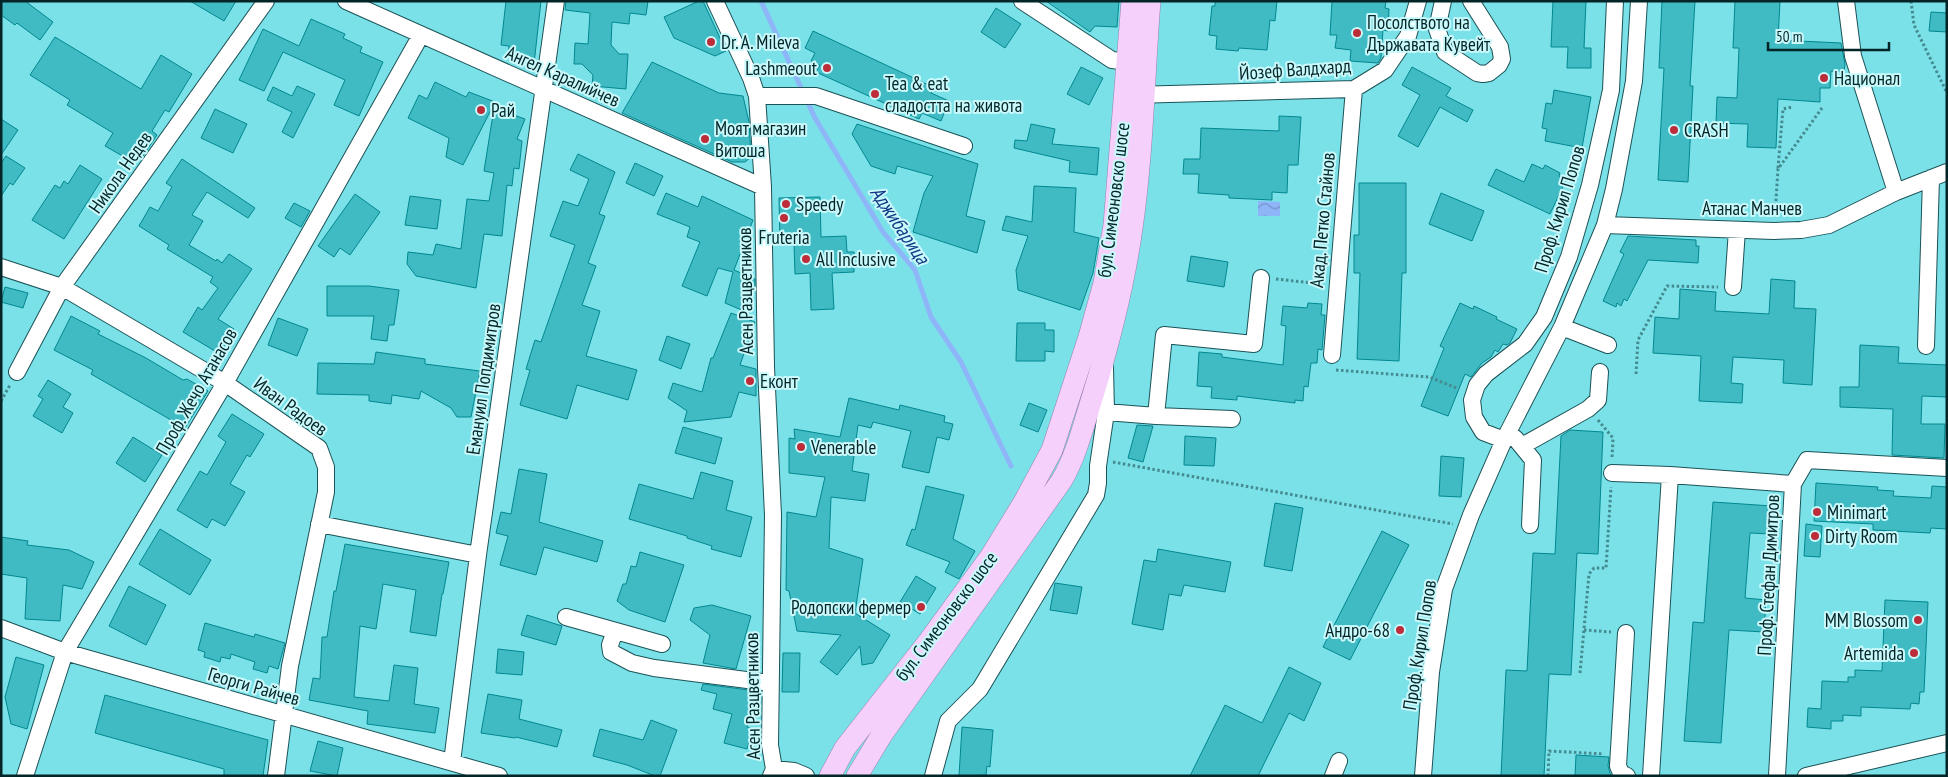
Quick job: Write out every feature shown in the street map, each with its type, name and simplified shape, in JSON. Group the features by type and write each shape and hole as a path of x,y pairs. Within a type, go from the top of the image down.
{"main road":[{"name":"бул. Симеоновско шосе","path":"857,776 881,736 1062,480 1072,463 1105,356 1118,303 1132,228 1137,63 1132,1"},
{"name":"бул. Симеоновско шосе","path":"1137,63 1150,1"},
{"name":"бул. Симеоновско шосе","path":"830,776 845,748 929,641 991,556 1024,502 1052,450 1089,338 1104,283 1135,95"}],"street":[{"name":"Никола Недев","path":"17,372 62,287 266,1"},
{"name":"Ангел Каралийчев","path":"346,1 763,188"},
{"name":"Емануил Попдимитров","path":"452,762 478,555 556,1"},
{"name":"Асен Разцветников","path":"715,1 751,78 757,96 763,188 766,367 772,515 770,684 772,772 794,771 806,776"},
{"path":"1022,1 1112,60 1137,63"},
{"name":"Йозеф Валдхард","path":"1135,95 1354,89 1385,70 1408,36 1418,1"},
{"path":"1443,1 1436,29 1445,52 1477,73 1489,73 1499,65 1502,53 1471,1"},
{"name":"Проф. Кирил Попов","path":"1474,395 1477,385 1486,374 1525,344 1544,316 1569,257 1590,185 1611,90 1616,1"},
{"name":"Проф. Кирил Попов","path":"1423,776 1431,672 1443,598 1467,527 1507,436 1562,327 1606,224 1634,81 1639,1"},
{"path":"1846,1 1853,56 1896,192"},
{"name":"Проф. Жечо Атанасов","path":"25,776 64,652 225,383 421,35"},
{"name":"Акад. Петко Стайнов","path":"1332,355 1354,89"},
{"path":"757,96 816,96 964,146"},
{"name":"Атанас Манчев","path":"1606,224 1737,230 1801,230 1829,225 1896,192 1947,172"},
{"path":"1926,346 1931,178"},
{"path":"1733,287 1737,230"},
{"name":"Иван Радоев","path":"1,267 62,287 225,383 319,448 326,467 326,492 290,666 276,776"},
{"path":"1156,416 1164,335 1254,344 1261,278"},
{"path":"1562,327 1608,345"},
{"name":"бул. Симеоновско шосе","path":"933,776 948,720 980,689 1096,496 1106,412 1105,356"},
{"path":"1522,446 1588,409 1598,400 1600,372"},
{"path":"1474,395 1472,400 1474,417 1483,432 1507,436 1522,446 1533,460 1530,525"},
{"path":"1106,412 1232,419"},
{"path":"1052,450 1082,467 1099,462"},
{"name":"Проф. Стефан Димитров","path":"1777,776 1793,484 1807,460 1947,468"},
{"path":"1612,473 1670,474 1793,484"},
{"path":"1651,776 1670,474"},
{"path":"319,524 478,555"},
{"path":"566,617 662,644"},
{"name":"Георги Райчев","path":"1,628 64,652 499,776"},
{"path":"616,631 610,645 611,652 632,663 654,668 770,684"},
{"path":"1626,633 1618,766 1621,773 1627,776"},
{"path":"1806,776 1947,743"}],"path":[{"path":"1911,1 1914,25 1947,93"},
{"path":"1774,231 1783,109 1792,107"},
{"path":"1778,169 1822,108"},
{"path":"1261,278 1320,284"},
{"path":"1636,374 1638,340 1667,286 1733,287"},
{"path":"1332,355 1333,366 1338,371 1429,377 1474,395"},
{"path":"1588,409 1613,438"},
{"path":"1099,462 1467,527"},
{"path":"1580,673 1589,574 1594,568 1606,568 1612,473"},
{"path":"1584,630 1626,633"},
{"path":"1548,776 1549,751 1618,754"}],"water":[{"path":"1258,201 1280,202 1280,216 1258,216"}],"building":[{"path":"1,1 25,1 53,22 40,40 17,23 15,25 1,15"},
{"path":"190,1 236,1 224,21"},
{"path":"506,1 541,1 534,64 521,62 521,57 508,56 509,46 501,45"},
{"path":"566,1 648,1 646,15 630,13 629,24 612,22 611,45 619,54 628,54 626,89 592,86 593,75 582,64 574,64 575,43 588,44 590,13 565,10"},
{"path":"699,1 703,1 726,51 715,56 674,38 664,17"},
{"path":"1046,1 1119,1 1117,27 1095,26 1090,32"},
{"path":"1215,1 1277,1 1275,21 1270,20 1267,50 1239,48 1238,51 1216,49 1217,36 1209,35 1212,6 1215,6"},
{"name":"Посолството на Държавата Кувейт","path":"1332,1 1386,1 1385,8 1389,9 1388,31 1383,30 1381,58 1378,63 1350,61 1351,50 1335,48 1337,35 1330,35"},
{"path":"1553,1 1586,1 1584,48 1591,48 1591,68 1567,68 1568,47 1551,47"},
{"path":"1662,1 1695,1 1690,86 1693,86 1688,182 1658,180 1664,68 1659,68"},
{"path":"1735,1 1780,1 1778,40 1841,43 1845,64 1844,72 1831,71 1830,88 1820,88 1820,102 1778,99 1776,148 1747,147 1748,124 1716,123 1717,97 1737,98 1739,48 1733,48"},
{"path":"996,8 1021,24 1005,48 981,32"},
{"path":"1931,12 1947,13 1947,32 1929,31"},
{"path":"311,19 345,34 343,38 362,47 360,52 383,62 359,116 334,105 345,80 283,52 264,91 239,80 263,29 299,46"},
{"path":"813,31 933,87 931,93 949,101 941,121 922,113 919,119 816,72 820,65 811,61 815,53 805,48"},
{"path":"55,37 141,89 161,55 192,74 169,112 165,110 152,131 157,135 143,156 139,153 133,162 105,146 113,133 67,105 70,100 30,75"},
{"path":"652,62 719,93 743,96 749,122 751,157 745,162 732,162 622,113"},
{"path":"1081,67 1103,78 1089,105 1067,94"},
{"path":"1412,67 1451,88 1446,96 1473,110 1467,122 1440,107 1418,147 1398,136 1420,95 1402,85"},
{"path":"435,82 466,97 469,92 495,102 463,165 446,157 449,138 408,118 419,95 427,99"},
{"path":"297,86 315,94 293,138 282,132 292,112 267,100 273,87 292,96"},
{"path":"1554,90 1591,97 1582,148 1545,141 1547,129 1542,128 1546,103 1552,104"},
{"path":"494,108 525,119 517,139 522,141 519,169 514,168 512,186 507,185 502,236 484,234 476,288 416,276 407,264 408,252 433,255 436,244 461,249 467,199 489,201 494,173 484,171"},
{"path":"215,109 247,124 233,153 201,138"},
{"path":"1279,116 1301,117 1298,165 1288,165 1287,193 1272,192 1272,200 1229,198 1229,195 1198,193 1199,174 1183,174 1184,159 1200,159 1201,128 1279,131"},
{"path":"1,119 18,130 1,155"},
{"path":"857,124 978,164 966,216 985,221 977,253 913,232 924,193 933,176 897,166 895,174 871,166 852,134"},
{"path":"1031,124 1055,129 1052,144 1099,148 1097,175 1069,172 1070,161 1014,148 1015,140 1027,141"},
{"path":"578,154 615,172 599,214 605,216 588,263 596,266 582,305 600,311 586,356 637,370 628,400 577,385 567,419 520,405 530,370 526,369 535,340 541,342 575,245 550,236 563,201 578,206 589,179 570,170"},
{"path":"6,156 25,168 13,185 10,183 1,196 1,163"},
{"path":"182,159 255,208 248,218 207,192 192,215 203,221 189,245 222,263 229,254 252,269 218,319 234,329 220,354 183,332 198,307 202,310 218,288 210,282 213,277 167,249 169,245 139,226 150,207 158,211 172,187 166,183"},
{"path":"635,163 663,176 654,196 626,183"},
{"path":"1532,164 1543,169 1545,165 1560,173 1559,176 1566,180 1550,214 1488,185 1496,169 1524,182"},
{"path":"80,165 102,179 64,239 32,220 55,185 60,188 64,181 68,184"},
{"path":"1359,183 1406,183 1406,273 1402,273 1399,361 1357,359 1360,273 1354,273 1354,235 1359,235"},
{"path":"1034,186 1076,188 1074,232 1099,238 1093,273 1080,310 1018,290 1016,270 1028,236 1002,230 1006,216 1032,222"},
{"path":"666,193 698,207 702,196 753,220 734,270 755,279 755,285 744,311 725,303 733,272 718,268 707,296 682,286 700,242 687,237 690,227 657,214"},
{"path":"1441,193 1484,211 1472,241 1429,224"},
{"path":"355,194 380,212 350,255 340,248 334,257 318,246"},
{"path":"410,196 441,200 437,229 405,225"},
{"path":"820,197 821,237 846,236 847,252 854,252 854,272 832,273 834,309 811,310 810,273 795,274 794,244 780,244 779,198"},
{"path":"294,203 310,211 301,227 285,218"},
{"path":"1628,236 1696,240 1696,246 1699,246 1698,263 1648,260 1627,301 1624,299 1621,306 1617,303 1616,307 1603,301 1624,254 1620,252"},
{"path":"1191,256 1228,262 1224,287 1187,281"},
{"path":"1771,279 1795,281 1794,308 1816,309 1812,385 1783,383 1784,360 1733,357 1731,383 1743,384 1742,403 1699,401 1701,356 1653,353 1655,317 1679,319 1680,289 1716,292 1715,311 1769,314"},
{"path":"327,286 369,286 399,290 394,325 389,325 387,341 371,339 374,316 327,316"},
{"path":"5,287 28,293 23,308 1,302"},
{"path":"1308,303 1322,304 1321,315 1325,315 1322,350 1318,349 1317,363 1311,363 1308,387 1304,386 1303,401 1295,400 1295,403 1237,396 1237,400 1211,398 1212,387 1197,386 1199,352 1222,354 1222,357 1283,365 1286,326 1281,325 1283,306 1307,308"},
{"path":"1460,303 1473,309 1474,306 1517,329 1510,343 1507,345 1503,344 1498,352 1495,350 1491,357 1482,363 1471,377 1465,374 1448,416 1421,406 1444,348 1440,346"},
{"path":"731,313 755,322 740,365 756,369 756,396 739,392 731,417 684,422 687,411 668,398 673,383 702,392 711,358 713,358"},
{"path":"71,316 100,331 98,334 146,358 183,380 187,379 208,391 185,428 91,374 93,370 54,350"},
{"path":"278,318 308,329 297,356 268,345"},
{"path":"1017,323 1045,323 1045,330 1054,330 1054,352 1045,351 1045,361 1016,361"},
{"path":"667,336 690,344 681,369 659,360"},
{"path":"1860,345 1899,347 1898,363 1947,365 1947,397 1922,396 1921,424 1945,424 1944,458 1892,455 1893,409 1840,407 1840,387 1859,387"},
{"path":"376,352 425,359 425,364 480,371 471,417 457,417 451,408 421,391 419,399 392,395 391,404 369,401 369,395 317,394 318,363 374,364"},
{"path":"48,380 71,394 63,407 73,413 62,433 33,416 43,399 38,396"},
{"path":"849,398 899,410 900,405 945,416 944,422 953,424 949,440 937,437 929,473 902,467 911,431 873,422 871,428 858,425 852,471 869,474 865,501 831,497 829,548 863,559 855,613 890,635 873,663 862,665 860,646 837,675 820,662 841,635 797,631 789,591 786,590 787,512 816,517 825,477 789,473 789,438 795,439 794,429 840,437"},
{"path":"1029,403 1047,410 1038,432 1020,425"},
{"path":"232,414 264,434 250,457 247,455 230,484 245,492 225,526 212,519 207,528 177,510 200,471 207,475 226,442 218,436"},
{"path":"1137,425 1153,426 1143,462 1128,458"},
{"path":"683,427 722,438 715,464 675,453"},
{"path":"1570,430 1603,432 1598,554 1577,553 1571,675 1549,674 1544,776 1501,776 1506,670 1527,671 1533,553 1555,554 1561,436"},
{"path":"1185,436 1216,438 1214,466 1184,465"},
{"path":"133,437 162,455 145,482 116,463"},
{"path":"1441,456 1464,458 1461,497 1439,496"},
{"path":"519,469 547,474 539,522 603,541 597,562 544,547 536,575 500,565 508,536 496,533 501,512 511,514"},
{"path":"701,472 733,481 726,510 752,517 741,557 711,549 712,546 687,538 687,536 629,519 639,484 693,499"},
{"path":"1816,483 1878,487 1877,490 1894,491 1893,496 1931,498 1932,486 1947,487 1947,529 1931,528 1930,533 1873,530 1873,524 1814,521"},
{"path":"926,486 964,495 953,539 975,551 959,579 945,572 950,562 906,545 912,529 915,530"},
{"path":"1713,502 1772,506 1770,534 1750,533 1745,598 1766,600 1764,632 1729,630 1721,743 1684,741 1693,622 1704,623"},
{"path":"1275,503 1303,508 1292,571 1264,566"},
{"path":"1806,524 1822,526 1820,557 1804,556"},
{"path":"160,529 211,560 190,595 139,564"},
{"path":"1382,531 1409,545 1350,660 1323,647"},
{"path":"1,537 28,541 27,545 69,550 94,562 82,589 63,585 60,621 25,619 27,578 1,574"},
{"path":"345,544 449,562 436,636 410,632 416,590 383,584 376,629 360,626 354,697 389,701 394,665 418,668 414,704 439,708 435,733 367,724 368,711 309,700 313,678 320,679 322,637 327,637 334,591 336,591"},
{"path":"1158,549 1231,562 1225,592 1184,585 1181,596 1169,594 1163,630 1132,624 1144,560 1156,562"},
{"path":"640,552 684,565 665,622 629,610 617,601 623,584 626,584 631,566 636,567"},
{"path":"916,576 936,588 920,614 900,602"},
{"path":"1055,583 1082,587 1077,614 1050,610"},
{"path":"129,586 166,605 146,645 109,626"},
{"path":"1885,600 1928,602 1924,692 1920,692 1919,704 1911,703 1910,709 1861,707 1861,716 1843,715 1843,721 1831,721 1831,729 1807,727 1808,708 1821,709 1822,681 1848,682 1848,677 1855,677 1855,670 1882,671"},
{"path":"712,605 751,616 736,669 703,663 710,635 690,620 694,608"},
{"path":"527,615 562,626 556,645 521,635"},
{"path":"205,623 254,637 255,634 285,643 278,669 269,666 267,673 253,669 255,662 231,654 230,659 221,657 220,662 204,657 205,652 198,650"},
{"path":"498,649 524,652 522,675 496,673"},
{"path":"783,653 800,653 799,692 782,692"},
{"path":"16,657 44,665 27,729 11,724 5,697"},
{"path":"1289,667 1321,683 1304,721 1289,713 1258,776 1190,776 1225,705 1262,723"},
{"path":"703,684 756,691 747,727 753,729 747,749 724,743 732,714 713,709 717,694 701,690"},
{"path":"488,694 522,700 519,719 562,730 557,747 516,737 481,733"},
{"path":"105,695 268,740 263,776 224,776 224,769 95,733"},
{"path":"651,720 677,730 660,776 593,756 600,729 643,740"},
{"path":"962,727 993,730 990,767 987,766 986,775 959,776"},
{"path":"318,741 343,748 337,776 310,771"},
{"path":"1576,755 1609,757 1608,766 1611,776 1575,776"}],"waterway":[{"name":"Аджибарица","path":"761,1 815,118 883,232 915,270 931,317 961,362 1011,466"}],"place":[{"name":"Посолството на Държавата Кувейт","path":"1357,33"},
{"name":"Dr. A. Mileva","path":"711,42"},
{"name":"Lashmeout","path":"827,68"},
{"name":"Национал","path":"1824,78"},
{"name":"Tea & eat сладостта на живота","path":"875,94"},
{"name":"Рай","path":"481,110"},
{"name":"CRASH","path":"1674,130"},
{"name":"Моят магазин Витоша","path":"705,139"},
{"name":"Speedy","path":"786,204"},
{"name":"Fruteria","path":"784,218"},
{"name":"All Inclusive","path":"806,259"},
{"name":"Еконт","path":"750,381"},
{"name":"Venerable","path":"801,447"},
{"name":"Minimart","path":"1817,512"},
{"name":"Dirty Room","path":"1815,536"},
{"name":"Родопски фермер","path":"921,607"},
{"name":"MM Blossom","path":"1918,620"},
{"name":"Андро-68","path":"1400,630"},
{"name":"Artemida","path":"1914,653"}]}
